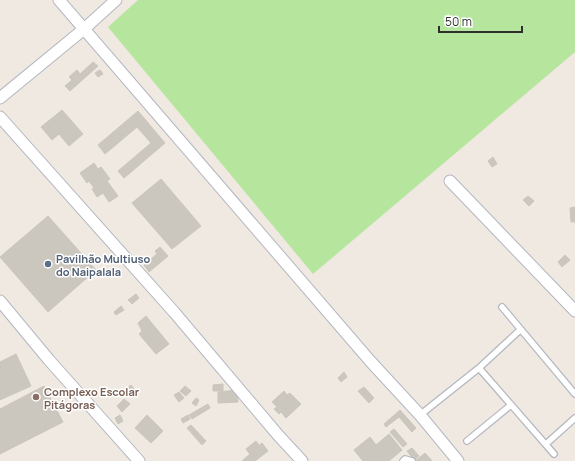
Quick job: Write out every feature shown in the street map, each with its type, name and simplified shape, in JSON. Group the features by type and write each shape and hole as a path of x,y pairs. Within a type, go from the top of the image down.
{"street":[{"path":"59,0 371,362 420,415 458,461"},
{"path":"0,98 84,29 116,0"},
{"path":"0,117 174,312 302,461"},
{"path":"450,181 575,311"},
{"path":"0,301 54,366 139,461"}],"lane":[{"path":"502,308 575,394"},
{"path":"420,415 479,368 520,330"},
{"path":"479,368 554,454"},
{"path":"467,441 511,405"},
{"path":"546,444 575,418"},
{"path":"403,461 405,459 412,461"}],"green space":[{"path":"138,0 575,0 575,52 313,274 108,27"}],"building":[{"path":"93,62 98,66 70,91 65,86 72,80 69,77 77,70 80,74"},
{"path":"100,70 103,74 98,77 95,73"},
{"path":"62,110 83,134 69,146 59,134 52,140 41,127"},
{"path":"138,111 165,143 124,178 118,171 151,143 137,127 105,154 98,145"},
{"path":"493,157 497,164 492,167 488,161"},
{"path":"94,163 98,169 101,167 110,179 107,181 118,196 109,202 103,193 97,197 92,189 94,188 89,181 87,183 80,173"},
{"path":"161,179 201,226 172,249 132,203"},
{"path":"528,196 534,201 529,206 523,200"},
{"path":"575,207 575,222 571,222 570,208"},
{"name":"Pavilhão Multiuso do Naipalala","path":"48,216 96,270 48,312 0,257"},
{"path":"160,247 168,256 149,272 144,265 157,254 155,251"},
{"path":"565,255 570,260 562,267 558,262"},
{"path":"136,294 139,298 132,304 128,300"},
{"path":"121,306 124,310 116,315 114,312"},
{"path":"146,316 169,344 156,354 139,334 142,331 138,323"},
{"path":"16,354 31,386 0,400 0,362"},
{"path":"344,372 347,377 341,382 338,378"},
{"path":"223,384 223,391 213,391 213,385"},
{"path":"131,385 135,390 131,394 126,389"},
{"path":"44,386 63,422 0,454 0,409"},
{"path":"185,386 191,391 186,396 180,391"},
{"path":"364,387 374,398 369,403 358,391"},
{"path":"237,390 238,402 218,403 218,392"},
{"path":"284,391 287,395 290,393 301,404 286,418 281,412 279,414 274,409 277,407 272,402"},
{"path":"179,392 184,398 179,402 174,395"},
{"path":"196,398 199,400 196,406 192,403"},
{"path":"124,399 130,404 122,412 117,406"},
{"path":"208,404 210,408 192,419 189,415"},
{"path":"400,410 416,428 412,432 399,417 386,427 384,424"},
{"path":"120,415 123,421 118,424 115,418"},
{"path":"147,415 163,431 151,443 135,428"},
{"path":"188,415 190,419 183,423 181,419"},
{"path":"191,425 206,441 202,445 187,428"},
{"path":"394,429 407,444 403,447 390,432"},
{"path":"389,434 402,450 389,461 363,461 354,450 370,437 376,445"},
{"path":"256,441 259,445 249,453 246,449"},
{"path":"262,443 268,451 255,461 249,454"},
{"path":"412,448 419,456 414,460 407,451"},
{"path":"425,453 432,461 415,461"},
{"path":"249,455 254,461 242,461"}],"place":[{"name":"Pavilhão Multiuso do Naipalala","path":"48,264"},
{"name":"Complexo Escolar Pitágoras","path":"36,397"}]}
